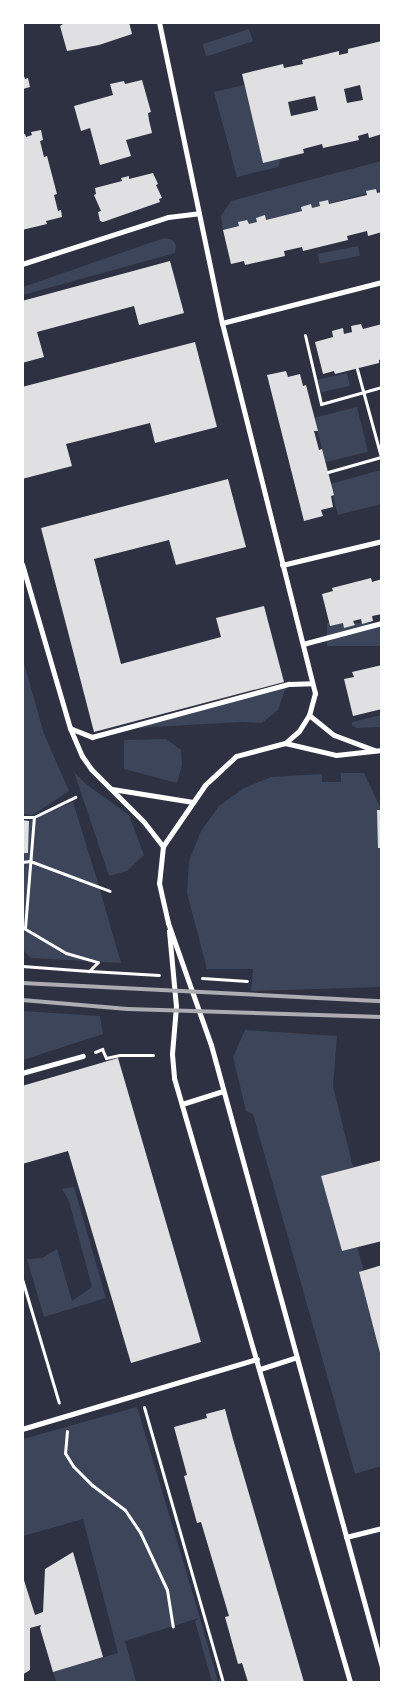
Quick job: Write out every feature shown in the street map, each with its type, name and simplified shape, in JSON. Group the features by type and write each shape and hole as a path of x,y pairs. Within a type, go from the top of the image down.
{"street":[{"path":"159,22 222,323 315,693 309,715 299,731 285,743 236,756 205,785 163,846 159,884 168,923 211,1045 382,1667"},
{"path":"22,264 168,218 199,213"},
{"path":"222,323 382,282"},
{"path":"282,565 382,541"},
{"path":"22,564 70,728 82,756 91,769 144,822 163,846"},
{"path":"303,644 382,623"},
{"path":"70,728 92,736 289,684 312,683"},
{"path":"309,715 334,735 374,750"},
{"path":"285,743 336,756 382,750"},
{"path":"112,789 193,802"},
{"path":"168,923 176,1006 172,1054 174,1078 350,1682"},
{"path":"22,1073 83,1056"},
{"path":"182,1104 223,1091"},
{"path":"260,1369 296,1358"},
{"path":"22,1429 257,1359"},
{"path":"346,1538 382,1528"}],"path":[{"path":"305,335 321,404 382,387"},
{"path":"328,472 381,457 358,369"},
{"path":"22,817 34,817 75,797"},
{"path":"22,966 89,970 98,962 66,952 24,927 34,817"},
{"path":"22,862 30,861 110,891"},
{"path":"83,1056 102,1049 106,1058 120,1055 153,1055"},
{"path":"22,1279 64,1417 68,1435 65,1453 73,1466 92,1485 125,1510 140,1532 167,1590 173,1627"},
{"path":"141,1394 223,1682"}],"shaded area":[{"path":"249,29 253,41 206,57 202,44"},
{"path":"244,85 263,160 282,156 278,167 237,177 214,92"},
{"path":"381,161 381,190 223,231 221,216 231,201"},
{"path":"164,238 173,240 176,246 175,253 23,295 23,287"},
{"path":"358,246 360,256 320,264 318,254"},
{"path":"347,373 350,386 321,392 318,380"},
{"path":"357,407 368,452 325,462 314,418"},
{"path":"381,470 381,504 338,515 330,484"},
{"path":"327,623 381,623 381,646 327,646"},
{"path":"22,656 44,734 69,791 33,815 23,814"},
{"path":"287,684 278,710 262,723 241,722 119,729"},
{"path":"381,715 381,727 357,728 352,726 352,722"},
{"path":"166,739 181,750 182,765 177,783 124,769 124,740"},
{"path":"74,772 86,784 129,815 144,855 127,871 109,876"},
{"path":"341,773 364,773 381,809 381,987 251,991 253,969 207,969 187,893 189,861 201,831 219,806 244,788 271,777 322,774 322,782 341,782"},
{"path":"73,802 121,963 31,958 23,950 22,853 28,853 29,821"},
{"path":"23,1011 100,1016 103,1034 23,1060"},
{"path":"245,1030 337,1036 333,1086 353,1167 322,1176 342,1251 357,1247 364,1271 359,1273 381,1359 381,1466 355,1474 253,1114 246,1111 233,1057"},
{"path":"74,1187 106,1298 44,1317 27,1259 42,1258 57,1249 72,1301 92,1287 69,1201 62,1189"},
{"path":"137,1407 218,1682 212,1682 195,1621 199,1618 125,1641 136,1682 56,1682 53,1672 118,1653 83,1519 23,1536 23,1439"}],"building":[{"path":"66,22 129,22 132,34 99,45 67,51 60,26"},
{"path":"382,41 382,134 369,138 368,133 358,136 359,140 323,148 322,144 303,149 304,153 263,163 242,74 283,64 284,68 303,64 302,60 339,51 339,55 348,53 348,49","holes":["360,85 363,100 347,103 344,89","315,96 318,110 291,116 288,102"]},
{"path":"22,71 25,79 28,78 30,87 23,89"},
{"path":"142,80 151,112 148,113 152,133 126,140 131,156 100,165 90,128 81,131 74,106 113,95 110,84 124,81 125,84"},
{"path":"41,130 43,140 40,141 44,157 47,156 57,194 54,195 58,211 61,210 62,217 46,221 47,224 22,230 22,135 25,134 26,137 32,135 31,132"},
{"path":"153,173 162,198 159,199 160,202 103,222 100,221 98,212 101,211 94,195 96,194 95,188 122,181 121,178 129,176 129,179"},
{"path":"376,189 377,193 382,192 382,232 368,236 367,231 347,236 348,240 303,251 302,247 284,251 285,256 245,265 244,261 231,264 223,230 239,226 238,222 247,220 249,224 257,222 256,218 265,215 266,220 302,211 301,207 311,204 312,208 320,206 319,202 328,200 329,204 367,195 366,191"},
{"path":"170,261 184,313 139,325 134,306 37,332 44,357 22,363 22,301"},
{"path":"361,324 363,329 382,324 382,359 379,360 379,363 335,374 334,371 323,374 315,342 333,337 332,331 343,328 344,334 352,332 351,326"},
{"path":"195,342 217,427 155,443 150,423 66,444 72,466 22,479 22,387"},
{"path":"286,371 288,377 300,374 303,386 306,385 318,431 314,431 319,450 322,449 334,495 331,496 333,507 321,510 323,516 304,521 267,375"},
{"path":"228,479 246,547 176,565 169,540 94,559 121,664 221,637 216,618 264,606 284,682 94,732 41,528"},
{"path":"371,578 372,582 382,579 382,614 372,616 373,621 362,624 361,619 353,621 355,625 344,628 343,623 330,626 322,594 333,591 332,588"},
{"path":"382,665 382,709 353,716 344,679 354,677 352,672"},
{"path":"377,810 382,810 382,848 378,848"},
{"path":"22,820 29,821 28,853 22,853"},
{"path":"118,1058 201,1342 131,1363 68,1151 22,1164 22,1086"},
{"path":"382,1160 382,1241 342,1251 321,1176"},
{"path":"382,1265 382,1357 381,1357 359,1272"},
{"path":"225,1409 304,1682 248,1682 242,1663 238,1664 225,1617 229,1616 201,1522 197,1523 184,1476 187,1475 174,1427 207,1418 206,1414"},
{"path":"73,1552 103,1657 53,1672 40,1628 41,1625 30,1628 30,1670 22,1675 22,1574 35,1615 43,1612 45,1569"}],"railway":[{"path":"22,983 382,1001"},
{"path":"22,1000 128,1009 382,1017"}]}
